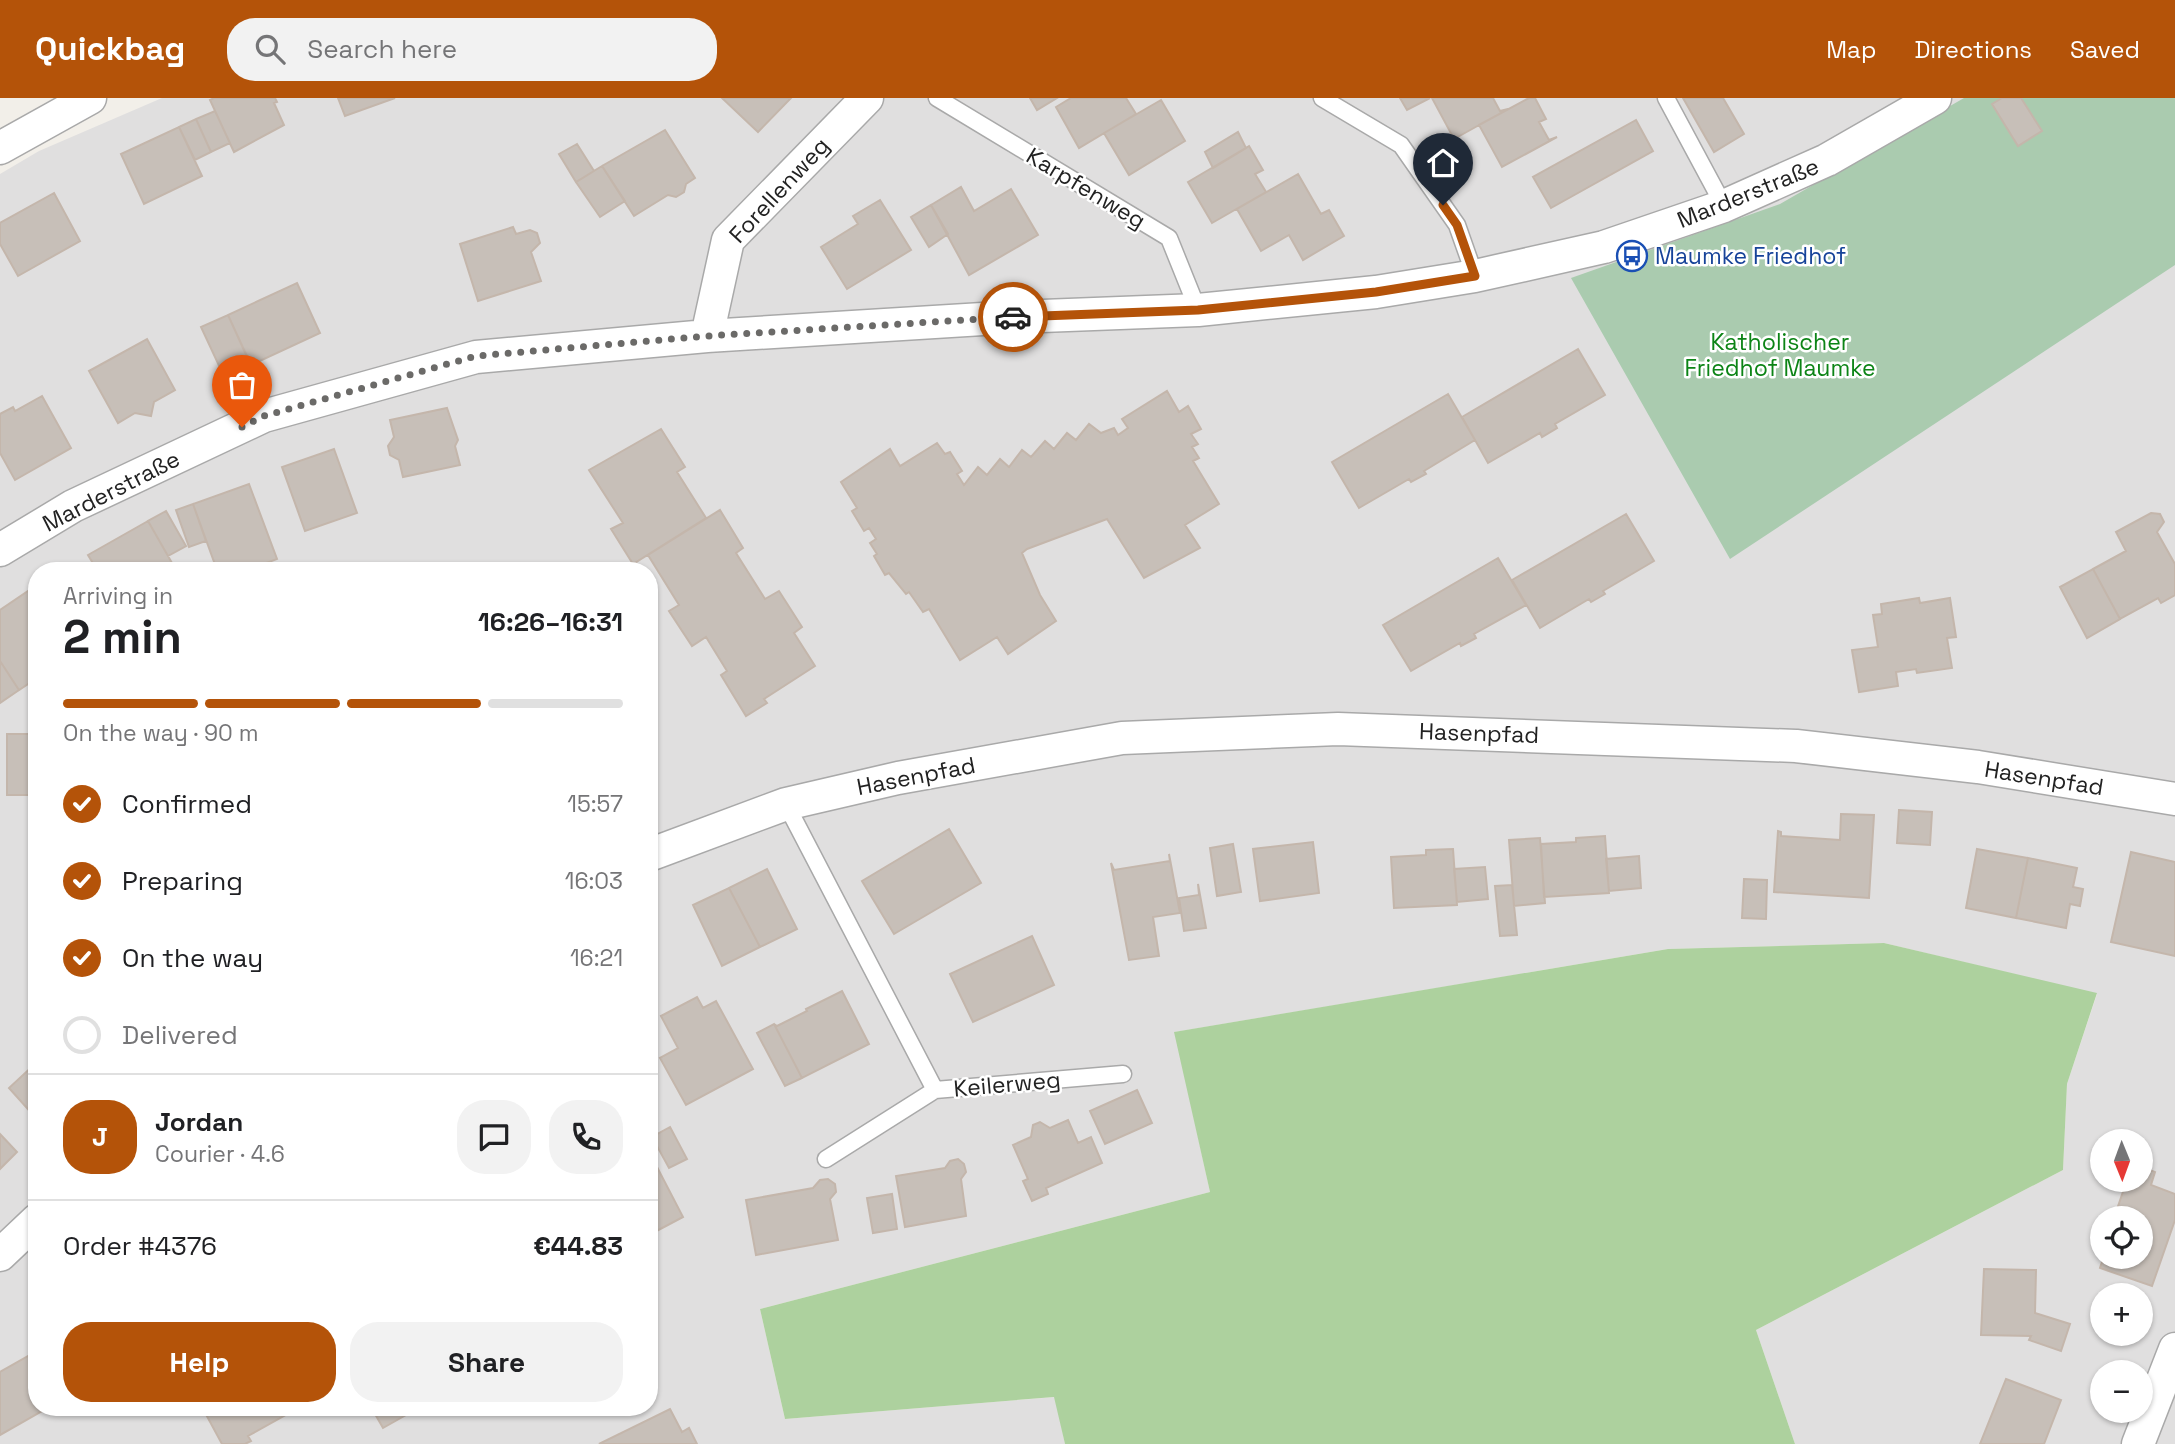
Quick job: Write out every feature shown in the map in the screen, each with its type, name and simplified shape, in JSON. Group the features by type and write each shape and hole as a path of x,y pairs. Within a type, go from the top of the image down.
{"street":[{"path":"0,148 90,98"},
{"name":"Forellenweg","path":"707,336 728,240 867,98"},
{"name":"Marderstraße","path":"0,550 73,506 264,416 476,356 707,336 1015,317 1198,310 1376,292 1475,276 1604,247 1724,206 1828,160 1917,102"},
{"name":"Hasenpfad","path":"658,852 786,804 898,778 1122,738 1338,729 1796,746 1978,768 2175,799"},
{"path":"0,1255 28,1229"},
{"path":"2138,1444 2175,1349"}],"lane":[{"name":"Karpfenweg","path":"937,98 1169,239 1198,310"},
{"path":"1322,98 1401,145 1457,225 1475,276"},
{"path":"1667,98 1724,206"},
{"path":"786,804 935,1090"},
{"name":"Keilerweg","path":"826,1159 935,1090 1123,1074"}],"shaded area":[{"path":"162,98 2175,98 2175,1444 1795,1444 1756,1330 2063,1170 2067,1084 2097,994 1884,943 1668,949 1175,1032 1210,1192 760,1309 785,1419 1055,1397 1065,1444 0,1444 0,174 39,151"}],"green space":[{"name":"Katholischer Friedhof Maumke","path":"1964,98 2175,98 2175,265 1730,559 1571,278 1780,204"},
{"path":"1884,943 2097,993 2067,1084 2063,1170 1756,1330 1795,1444 1065,1444 1054,1397 785,1419 760,1309 1210,1192 1174,1032 1668,949"}],"building":[{"path":"275,98 277,102 274,103 284,125 234,152 210,100"},
{"path":"338,98 395,98 345,116"},
{"path":"722,98 791,98 758,132"},
{"path":"1030,98 1057,98 1037,110"},
{"path":"1071,98 1126,98 1136,114 1079,148 1056,107"},
{"path":"1400,98 1430,98 1407,110"},
{"path":"1432,98 1493,98 1500,111 1508,109 1454,139"},
{"path":"1529,98 1535,98 1546,119 1539,122 1549,140 1557,137 1502,167 1479,125"},
{"path":"1683,98 1723,98 1744,134 1714,152"},
{"path":"2002,98 2021,98 2042,131 2018,146 1992,104"},
{"path":"1161,100 1185,141 1129,175 1104,133"},
{"path":"215,111 230,143 211,152 196,119"},
{"path":"196,119 211,152 195,160 179,127"},
{"path":"1636,120 1653,151 1551,208 1533,177"},
{"path":"179,127 202,176 144,204 121,154"},
{"path":"665,130 695,178 686,184 684,192 676,197 668,195 634,216 602,166"},
{"path":"1238,132 1246,148 1213,168 1205,152"},
{"path":"577,144 594,171 576,182 559,154"},
{"path":"1249,146 1263,170 1255,174 1266,192 1212,223 1188,182"},
{"path":"602,166 625,201 600,217 576,182"},
{"path":"1298,174 1321,214 1329,210 1344,236 1303,260 1289,235 1261,251 1237,209"},
{"path":"961,187 974,211 1011,189 1038,235 969,275 931,205"},
{"path":"54,193 80,241 18,276 0,244 0,223"},
{"path":"880,200 911,250 847,289 821,247 858,224 853,216"},
{"path":"931,205 948,234 929,247 911,217"},
{"path":"513,227 516,234 530,230 537,233 540,243 531,252 541,281 478,301 460,244"},
{"path":"297,283 320,333 251,365 228,315"},
{"path":"228,315 248,359 221,370 201,327"},
{"path":"147,339 175,390 154,402 151,416 135,413 118,423 89,371"},
{"path":"1578,349 1605,395 1555,424 1557,428 1542,437 1540,433 1488,463 1462,417"},
{"path":"1167,391 1179,412 1188,406 1201,429 1191,434 1198,444 1192,447 1199,458 1193,461 1219,504 1185,525 1200,548 1144,578 1107,519 1027,549 1022,553 1040,595 1056,621 1008,654 997,637 960,660 929,609 923,612 909,592 906,594 889,573 885,575 870,543 876,539 869,528 864,531 852,511 857,508 841,482 890,449 900,466 937,443 945,454 950,452 962,471 957,474 964,485 978,467 987,475 1000,459 1009,467 1022,450 1031,457 1045,441 1054,449 1067,433 1076,440 1089,424 1101,433 1114,428 1118,435 1128,428 1122,419"},
{"path":"1448,394 1475,440 1424,471 1426,474 1411,482 1409,479 1359,508 1332,462"},
{"path":"42,396 71,448 15,480 0,453 0,414 13,407 15,411"},
{"path":"447,408 458,440 455,446 460,465 403,477 399,460 390,455 388,446 394,437 390,420"},
{"path":"661,429 685,467 677,472 706,518 636,562 632,562 611,529 623,523 589,470"},
{"path":"334,449 357,513 305,531 282,467"},
{"path":"249,484 277,559 269,562 214,562 193,504"},
{"path":"193,504 206,541 189,547 176,510"},
{"path":"720,510 743,548 736,553 765,599 779,591 802,627 794,633 815,666 764,699 767,703 746,716 721,675 727,671 706,637 692,646 669,611 679,605 658,571 658,562 652,562 648,555"},
{"path":"166,511 186,546 168,556 148,521"},
{"path":"2151,513 2160,514 2164,522 2157,532 2175,564 2175,595 2161,603 2158,598 2120,619 2093,569 2126,551 2116,532"},
{"path":"1626,514 1654,561 1603,591 1605,594 1591,602 1589,599 1540,628 1512,580"},
{"path":"148,521 171,562 92,562 88,555"},
{"path":"1498,558 1526,605 1474,634 1476,638 1461,646 1460,643 1411,671 1383,625"},
{"path":"2093,569 2120,619 2087,638 2060,587"},
{"path":"28,591 28,684 19,690 0,661 0,610"},
{"path":"1919,598 1920,603 1950,598 1956,637 1947,638 1952,668 1917,673 1916,669 1896,672 1898,686 1859,692 1852,650 1878,647 1873,615 1882,614 1881,604"},
{"path":"0,661 19,690 0,703"},
{"path":"7,734 28,734 28,795 7,795"},
{"path":"1899,810 1932,812 1930,845 1897,843"},
{"path":"1841,814 1874,815 1869,898 1774,892 1778,831 1781,836 1840,840"},
{"path":"949,829 981,883 894,934 862,881"},
{"path":"1605,836 1609,893 1544,897 1541,844 1576,842 1576,838"},
{"path":"1540,838 1545,903 1514,906 1509,840"},
{"path":"1313,842 1319,893 1260,901 1253,849"},
{"path":"1233,844 1241,892 1217,896 1210,848"},
{"path":"1453,849 1457,905 1394,908 1391,857 1426,855 1426,850"},
{"path":"1977,849 2028,858 2016,918 1966,908"},
{"path":"2131,852 2175,862 2175,956 2111,942"},
{"path":"1169,854 1180,913 1153,917 1159,956 1129,960 1111,863 1114,870 1170,861"},
{"path":"1639,856 1641,888 1609,891 1606,859"},
{"path":"2028,858 2077,868 2073,887 2083,889 2080,906 2070,904 2066,928 2016,918"},
{"path":"1485,867 1488,899 1457,902 1454,869"},
{"path":"767,869 797,929 760,947 729,888"},
{"path":"1744,879 1767,880 1766,919 1742,918"},
{"path":"1198,884 1206,928 1184,931 1179,898 1199,895"},
{"path":"1512,885 1517,935 1500,936 1495,886"},
{"path":"729,888 760,947 722,966 693,905"},
{"path":"1032,936 1054,985 973,1022 950,974"},
{"path":"842,991 869,1044 802,1078 774,1024 777,1026"},
{"path":"697,997 703,1008 716,1001 753,1069 686,1105 660,1058 678,1048 661,1016"},
{"path":"774,1024 802,1078 785,1086 757,1033"},
{"path":"28,1070 28,1109 9,1088"},
{"path":"1137,1090 1152,1123 1105,1144 1090,1111"},
{"path":"1068,1120 1078,1143 1091,1137 1102,1163 1046,1188 1048,1194 1032,1201 1023,1181 1028,1179 1013,1145 1031,1137 1033,1125 1040,1122 1050,1128"},
{"path":"670,1127 687,1159 669,1168 658,1148 658,1134"},
{"path":"0,1134 17,1152 0,1169"},
{"path":"958,1159 964,1164 966,1172 961,1179 966,1216 905,1227 896,1176 945,1168 950,1161"},
{"path":"658,1169 683,1217 658,1230"},
{"path":"828,1179 835,1184 836,1192 830,1199 838,1240 756,1255 746,1200 813,1188 820,1180"},
{"path":"2153,1186 2175,1194 2175,1220 2153,1283 2143,1283 2103,1269 2153,1269 2153,1206 2118,1206 2123,1192 2153,1192"},
{"path":"892,1194 897,1229 873,1233 867,1198"},
{"path":"1984,1269 2036,1270 2035,1313 2070,1324 2061,1351 2029,1340 2031,1336 1981,1335"},
{"path":"28,1356 28,1416 33,1416 0,1435 0,1372"},
{"path":"2006,1379 2061,1400 2044,1444 1980,1444"},
{"path":"670,1409 682,1432 689,1428 697,1444 599,1444 658,1416"},
{"path":"207,1416 284,1416 248,1436 251,1441 245,1444 222,1444"},
{"path":"376,1416 404,1416 383,1428"}],"way so far":[{"path":"242,427 264,416 476,356 707,336 1013,317"}],"place":[{"name":"Maumke Friedhof","path":"1632,256"}],"route":[{"path":"1013,317 1198,310 1376,292 1475,276 1457,225 1443,205"}]}
